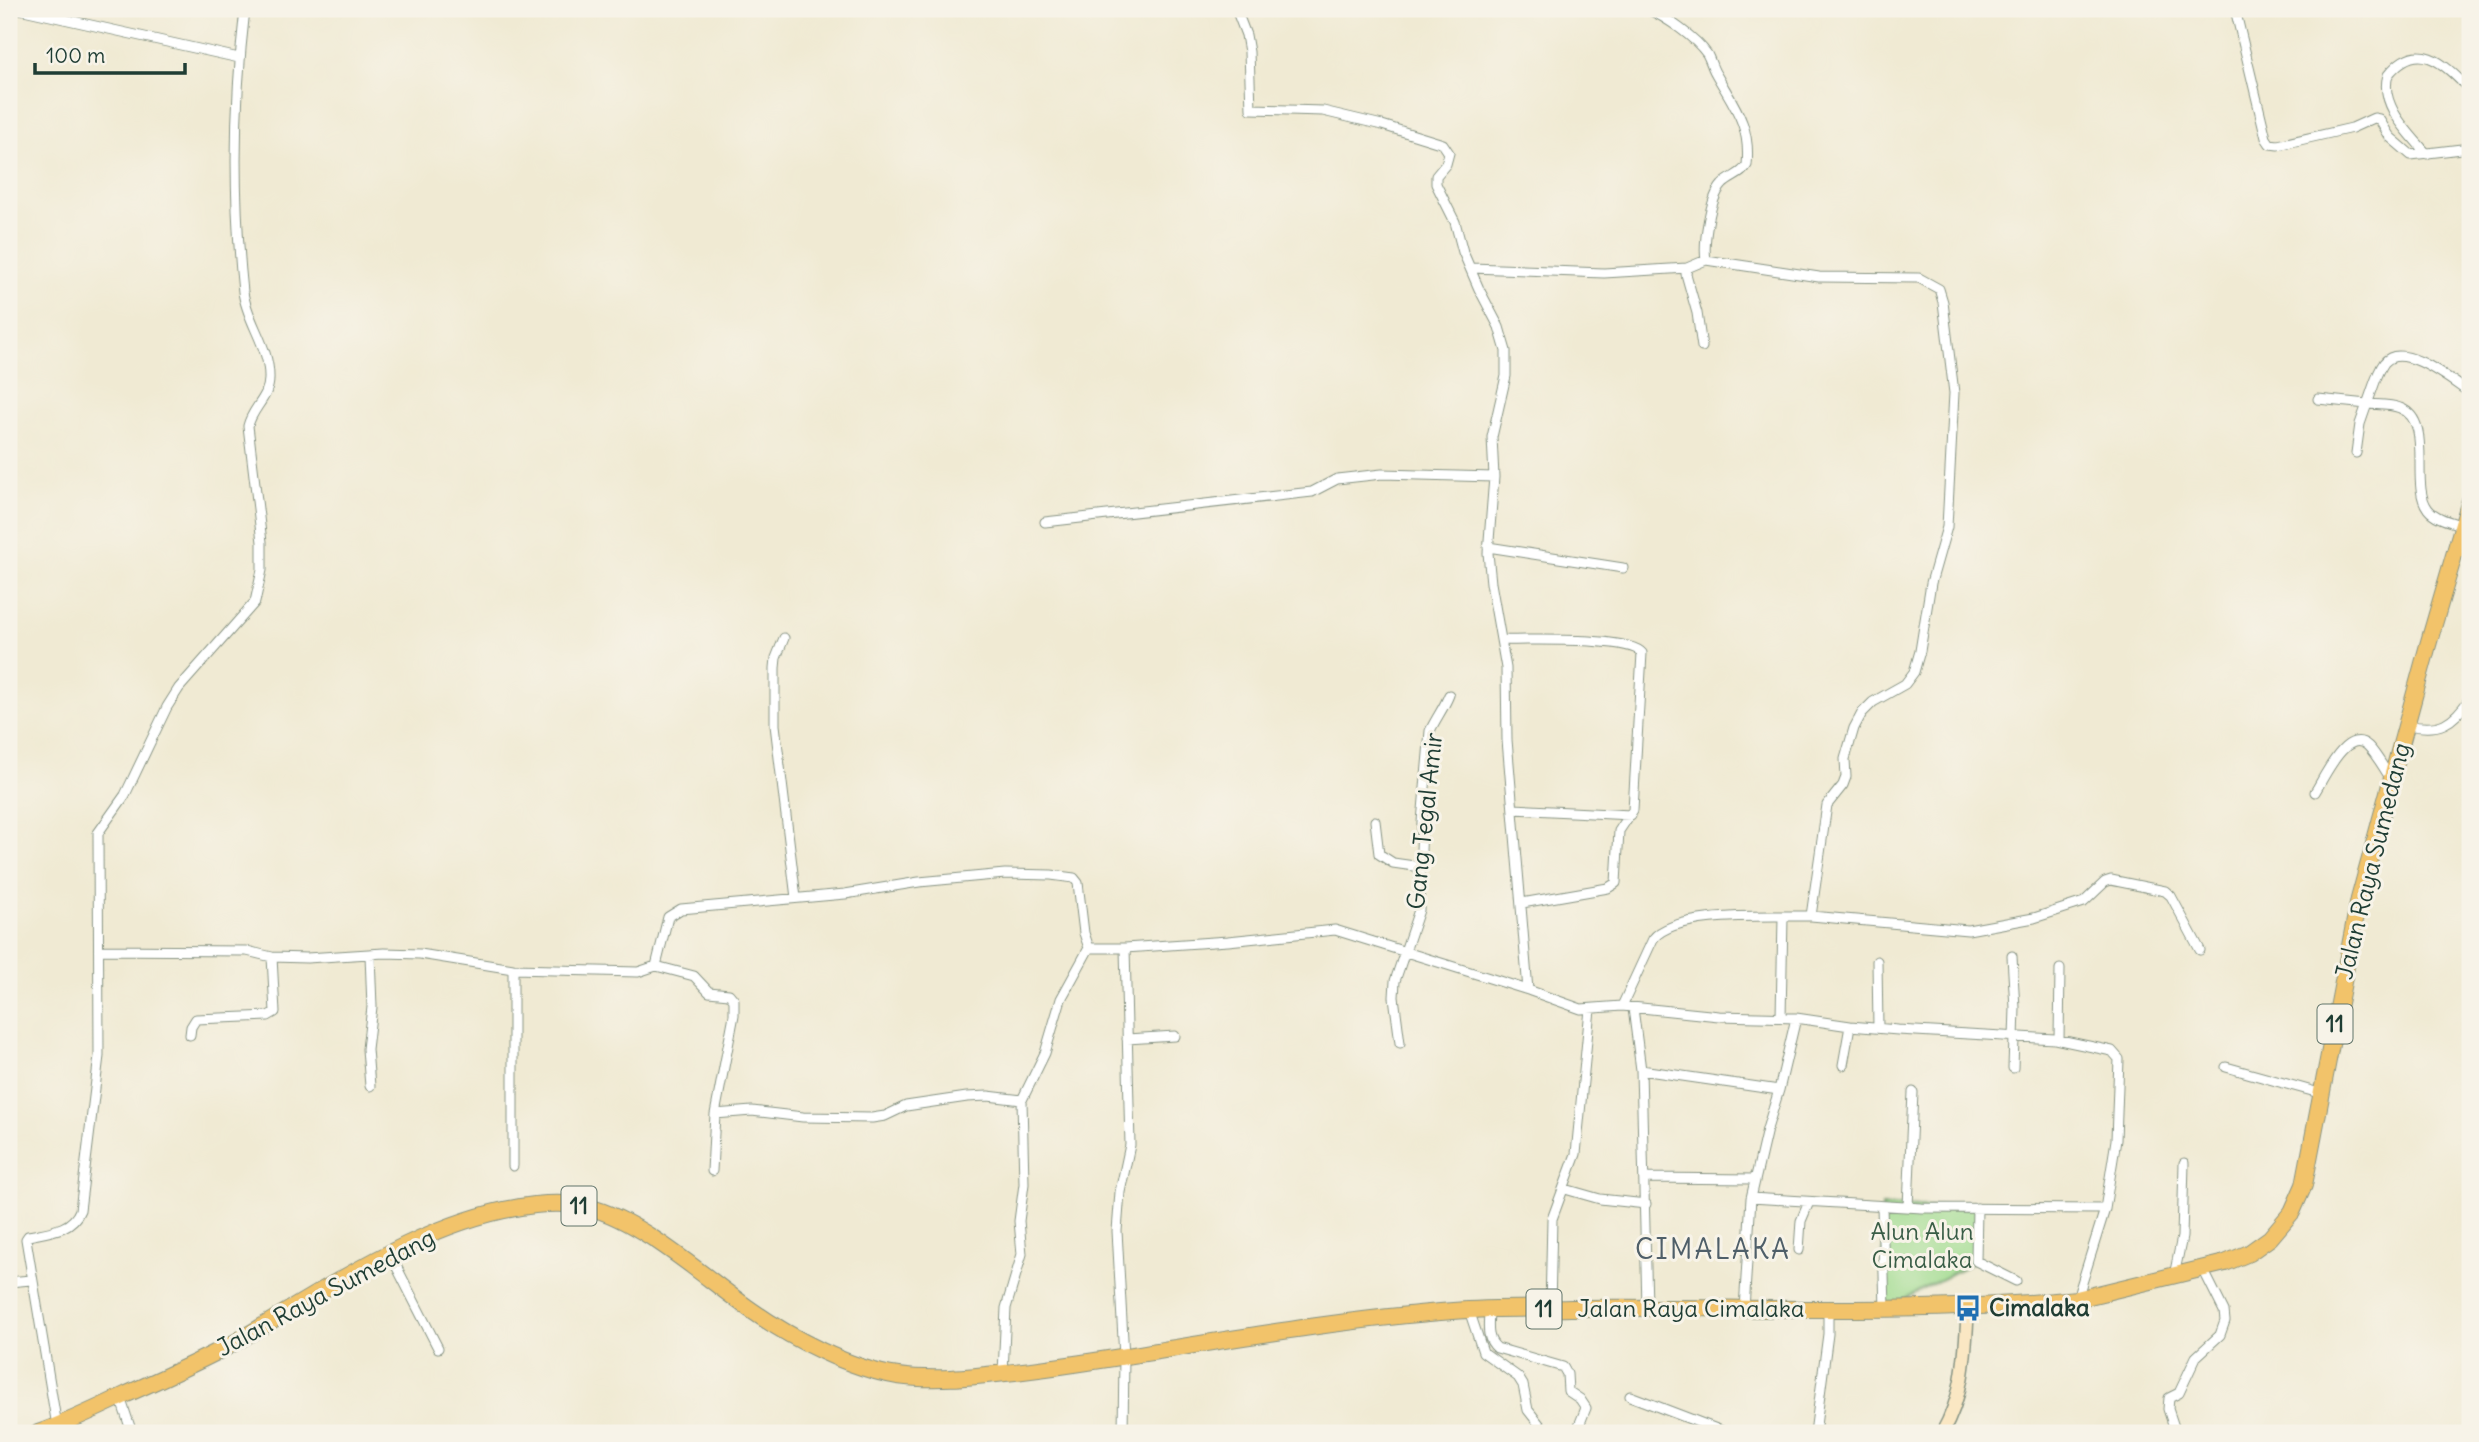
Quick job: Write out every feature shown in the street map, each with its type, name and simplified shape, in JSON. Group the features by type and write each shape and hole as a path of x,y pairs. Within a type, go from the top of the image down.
{"highway":[{"name":"Jalan Raya Sumedang","path":"1968,1308 2077,1299 2225,1263 2249,1253 2270,1238 2292,1212 2304,1185 2359,899 2470,500"},
{"name":"Jalan Raya Sumedang","path":"38,1433 120,1398 228,1346 405,1245 514,1208 542,1204 589,1207 616,1217 784,1332 873,1370 898,1376 931,1378 1003,1373 1124,1357"},
{"name":"Jalan Raya Cimalaka","path":"1124,1357 1367,1320 1468,1310 1647,1307 1968,1308"}],"street":[{"path":"19,9 239,58"},
{"path":"57,1426 26,1243 28,1236 74,1221 80,1210 99,1056 98,833 125,795 162,715 179,688 247,612 258,593 262,542 248,426 250,416 264,398 270,378 267,358 244,295 236,122 245,9"},
{"path":"1236,9 1249,52 1251,109 1315,110 1382,125 1446,145 1449,153 1448,161 1436,176 1436,184 1499,327 1506,352 1506,376 1492,437 1493,477 1488,547 1491,583 1503,640 1508,696 1507,740 1528,990"},
{"path":"1647,9 1661,15 1706,53 1744,125 1747,165 1745,170 1721,186 1711,206 1706,234 1706,260"},
{"path":"2235,9 2266,138 2270,144 2278,145 2352,128 2377,118 2390,138 2411,155 2470,148"},
{"path":"2427,154 2392,109 2386,93 2388,75 2411,58 2422,55 2439,61 2470,90"},
{"path":"1471,268 1604,273 1687,268 1706,260 1819,277 1919,278 1939,289 1947,319 1954,393 1948,515 1931,583 1914,672 1905,684 1873,702 1862,713 1854,728 1845,759 1846,777 1843,785 1827,805 1811,916"},
{"path":"1687,268 1686,274 1698,313 1702,347"},
{"path":"2356,453 2360,424 2367,404 2384,362 2394,356 2413,357 2470,393"},
{"path":"2318,399 2395,406 2409,414 2417,428 2421,487 2427,508 2433,514 2463,526"},
{"path":"1045,522 1312,492 1337,479 1382,474 1493,477"},
{"path":"1488,547 1623,568"},
{"path":"785,638 776,658 775,725 796,898"},
{"path":"1503,640 1586,640 1632,646 1642,651 1638,743 1631,815 1619,831 1615,885 1522,903"},
{"name":"Gang Tegal Amir","path":"1400,1043 1394,997 1395,981 1419,910 1422,822 1430,732 1449,695"},
{"path":"2408,725 2426,728 2442,726 2457,715 2470,698"},
{"path":"2315,792 2342,748 2352,743 2363,743 2368,747 2392,780"},
{"path":"1513,809 1631,815"},
{"path":"1375,821 1379,854 1392,863 1422,867"},
{"path":"656,966 668,918 672,912 681,909 845,894 919,882 1005,874 1071,877 1078,883 1084,933 1089,948 1061,999 1045,1053 1022,1100 1024,1184 1019,1221 1022,1254 1006,1308 1003,1373"},
{"path":"1622,1006 1653,939 1661,931 1716,917 1811,916 1968,930 2034,918 2084,902 2111,880 2159,888 2169,893 2200,950"},
{"path":"1781,1017 1783,917"},
{"path":"1089,948 1125,948 1335,930 1528,990 1564,1004 1590,1009 1622,1006 1719,1016 1796,1018 1850,1026 2059,1040 2112,1051 2119,1059 2116,1140 2105,1209 2077,1299"},
{"path":"1123,1433 1124,1357 1117,1231 1121,1185 1130,1145 1125,948"},
{"path":"100,950 247,951 272,957 307,958 420,954 513,969 638,972 656,966 694,976 709,992 733,996 734,1015 715,1114 712,1171"},
{"path":"370,955 372,1007 367,1049 370,1086"},
{"path":"2012,956 2015,1008 2013,1068"},
{"path":"190,1035 196,1019 268,1016 275,1012 272,957"},
{"path":"1877,961 1878,1028"},
{"path":"513,969 513,1166"},
{"path":"2059,1040 2060,969"},
{"path":"1633,1008 1642,1070 1647,1307"},
{"path":"1550,1309 1552,1219 1576,1154 1590,1009"},
{"path":"1745,1309 1751,1198 1796,1018"},
{"path":"1843,1065 1850,1026"},
{"path":"1127,1039 1175,1036"},
{"path":"2226,1067 2323,1094"},
{"path":"1642,1070 1779,1090"},
{"path":"1908,1207 1913,1092"},
{"path":"715,1114 752,1111 803,1117 872,1118 885,1116 905,1106 967,1097 988,1096 1022,1100"},
{"path":"2174,1276 2182,1237 2184,1163"},
{"path":"1645,1178 1755,1179"},
{"path":"1565,1189 1600,1199 1646,1204"},
{"path":"1751,1198 1908,1207 2105,1209"},
{"path":"1798,1250 1801,1221 1809,1202"},
{"path":"1882,1206 1885,1309"},
{"path":"1977,1208 1976,1261 2016,1281"},
{"path":"390,1254 438,1348"},
{"path":"2176,1433 2168,1409 2169,1398 2179,1393 2196,1357 2220,1335 2225,1318 2203,1269"},
{"path":"9,1282 31,1280"},
{"path":"1942,1433 1962,1385 1968,1308"},
{"path":"1815,1433 1828,1334 1828,1309"},
{"path":"1468,1310 1483,1352 1518,1377 1523,1384 1528,1410 1546,1433"},
{"path":"1489,1310 1489,1338 1497,1348 1563,1367 1567,1374 1568,1391 1584,1403 1586,1408 1576,1433"},
{"path":"1630,1396 1727,1433"},
{"path":"120,1398 132,1433"}],"green space":[{"name":"Alun Alun Cimalaka","path":"1882,1206 1977,1208 1976,1261 1885,1309"}],"place":[{"name":"Cimalaka","path":"1968,1308"}],"district":[{"name":"CIMALAKA","path":"1713,1249"}]}
